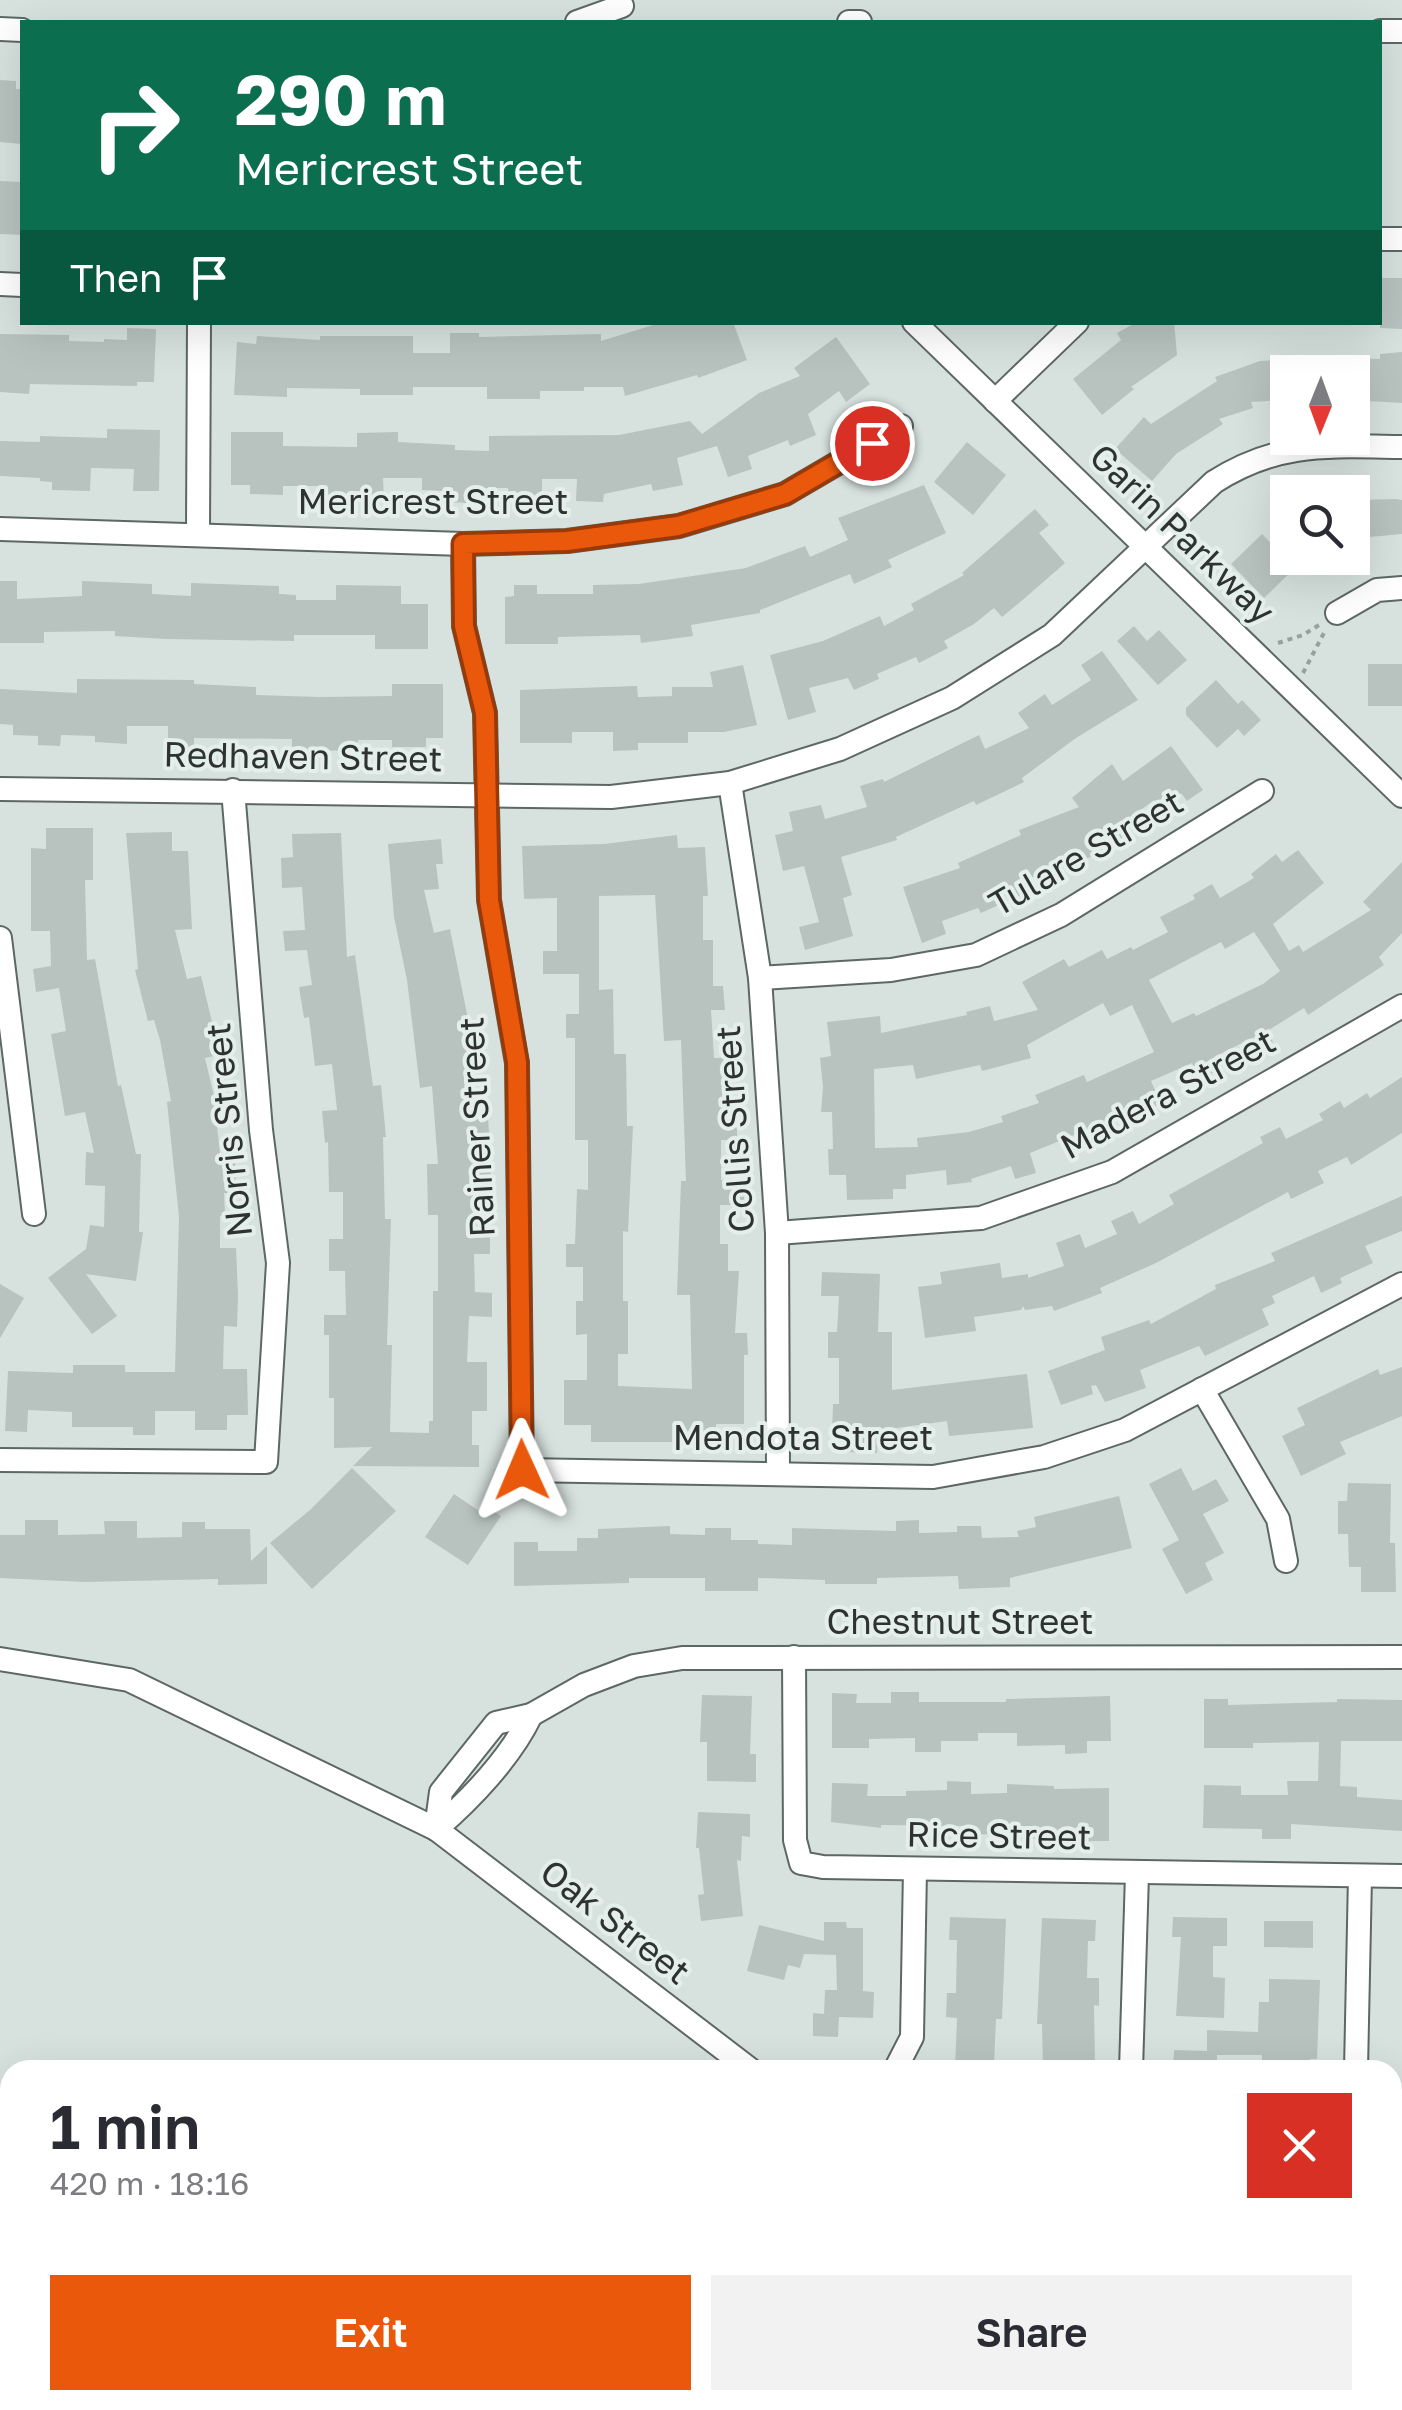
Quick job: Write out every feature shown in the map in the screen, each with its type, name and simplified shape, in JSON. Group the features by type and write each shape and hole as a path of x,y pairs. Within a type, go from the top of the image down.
{"street":[{"path":"586,20 625,10"},
{"path":"198,533 200,325"},
{"name":"Garin Parkway","path":"917,325 1402,796"},
{"path":"995,401 1074,325"},
{"name":"Mericrest Street","path":"0,529 463,544 567,541 678,526 785,494 901,426"},
{"name":"Redhaven Street","path":"0,788 611,797 730,783 840,749 952,698 1052,635 1214,482 1244,463 1316,446 1402,447"},
{"name":"Rainer Street","path":"463,544 464,626 485,713 489,900 517,1062 522,1470"},
{"path":"1336,614 1376,590 1402,588"},
{"name":"Collis Street","path":"730,783 760,978 777,1233 778,1474"},
{"name":"Norris Street","path":"0,1460 266,1462 278,1263 261,1130 233,790"},
{"name":"Tulare Street","path":"760,978 891,970 976,955 1061,916 1262,791"},
{"path":"0,938 34,1214"},
{"name":"Madera Street","path":"777,1233 981,1218 1112,1172 1402,1006"},
{"name":"Mendota Street","path":"522,1470 933,1477 1044,1457 1125,1430 1402,1284"},
{"path":"1202,1389 1278,1519 1286,1560"},
{"name":"Rice Street","path":"794,1657 795,1840 801,1863 822,1867 1136,1874 1402,1876"},
{"name":"Chestnut Street","path":"436,1829 465,1804 519,1740 531,1715 584,1685 634,1666 682,1658 1402,1657"},
{"path":"0,1659 129,1680 436,1829"},
{"name":"Oak Street","path":"436,1829 737,2060"},
{"path":"900,2060 912,2037 915,1869"},
{"path":"1131,2060 1136,1874"},
{"path":"1356,2060 1360,1876"}],"path":[{"path":"1256,656 1282,640 1303,635 1336,614"},
{"path":"1290,688 1309,666 1314,648 1336,614"}],"building":[{"path":"0,80 16,81 16,89 20,89 20,144 0,142"},
{"path":"0,181 20,182 20,235 0,234"},
{"path":"1382,278 1402,278 1402,329 1380,328"},
{"path":"653,325 734,325 747,360 698,378 697,375 625,396 623,387 540,391 540,399 487,399 487,387 413,387 413,395 360,395 360,389 287,388 287,397 234,395 237,342 256,344 257,336 320,340 320,336 413,336 413,353 450,353 450,333 479,333 479,337 601,334 601,341"},
{"path":"1132,325 1174,325 1177,355 1131,387 1134,389 1102,415 1073,379 1121,340 1117,333"},
{"path":"127,328 156,329 154,382 137,382 137,386 30,384 29,394 0,392 0,334 69,335 69,341 104,342 127,340"},
{"path":"836,337 870,384 846,402 839,391 808,414 816,435 790,446 788,440 748,456 752,469 728,477 717,446 677,458 683,485 653,491 651,484 604,494 603,502 576,501 577,479 542,479 542,498 508,498 508,488 476,488 469,490 469,503 447,502 447,491 422,490 422,478 383,478 384,500 323,498 324,486 283,486 283,495 250,494 250,485 231,485 231,432 283,432 283,446 357,447 357,433 398,432 398,442 489,451 489,436 619,435 690,421 702,434 759,393 800,376 794,368"},
{"path":"1402,352 1402,403 1370,401 1370,359 1380,359 1380,354"},
{"path":"1270,360 1270,401 1251,402 1253,408 1219,419 1223,424 1176,454 1152,481 1115,449 1144,417 1151,424 1217,381 1215,377"},
{"path":"107,429 160,430 159,491 133,491 134,469 91,468 90,491 52,490 52,482 40,478 0,476 0,441 40,442 40,436 107,438"},
{"path":"967,442 1006,475 973,515 934,482"},
{"path":"924,485 946,533 888,560 892,567 854,584 850,574 760,613 691,625 693,636 641,643 640,635 558,637 558,644 505,644 505,597 514,596 514,585 537,585 537,594 593,594 593,585 639,584 746,568 805,546 810,557 848,540 838,518"},
{"path":"1370,500 1402,500 1402,534 1370,537"},
{"path":"1035,509 1049,525 1039,533 1065,563 1025,598 1002,617 994,608 944,641 948,648 919,663 916,657 877,674 879,679 854,690 848,678 809,688 816,712 788,720 770,655 823,641 880,616 884,626 914,610 911,604 964,575"},
{"path":"1262,534 1270,542 1270,575 1288,575 1264,598 1231,564"},
{"path":"0,581 17,581 17,599 82,596 82,581 152,584 152,594 191,596 191,583 279,586 279,594 296,595 296,600 336,600 336,585 401,586 401,604 428,604 428,649 375,649 375,635 294,635 294,641 167,639 115,636 115,631 44,632 44,643 0,643"},
{"path":"1134,626 1147,641 1159,630 1187,660 1158,685 1117,641"},
{"path":"1102,651 1138,700 1076,738 1022,778 1024,782 976,805 974,801 896,837 897,840 841,857 852,895 843,898 853,936 805,950 799,927 819,922 804,866 783,871 775,835 793,831 789,812 821,805 825,819 867,807 860,786 883,779 884,782 979,735 985,749 1029,728 1018,713 1045,694 1052,705 1091,680 1081,665"},
{"path":"1368,664 1402,664 1402,706 1368,706"},
{"path":"743,665 757,725 724,732 688,732 688,743 638,743 638,750 613,751 613,732 572,732 572,743 520,743 520,690 637,686 638,697 672,696 672,687 713,687 710,672"},
{"path":"77,679 194,680 194,684 256,687 256,695 320,697 392,696 392,684 443,684 443,738 426,738 426,747 392,747 392,740 358,740 358,751 292,750 292,739 194,738 194,748 168,748 168,726 127,726 127,744 95,742 95,736 61,735 60,746 38,745 38,736 13,735 13,725 0,724 0,689 77,693"},
{"path":"1216,680 1238,704 1242,700 1261,720 1244,736 1238,729 1217,748 1186,715 1186,708"},
{"path":"1171,746 1203,790 1187,801 1181,793 1160,809 1154,800 1122,824 1129,834 1102,853 1022,881 1028,892 981,913 978,908 942,921 946,934 922,943 903,887 960,868 958,863 1021,835 1019,830 1079,807 1072,798 1112,764 1123,781"},
{"path":"46,828 93,828 93,880 85,880 87,960 95,959 118,1086 121,1085 136,1154 141,1154 139,1232 143,1232 136,1281 86,1274 117,1316 92,1334 48,1278 86,1249 90,1225 104,1227 105,1186 85,1185 86,1152 94,1153 85,1112 65,1116 51,1034 66,1031 59,988 36,992 33,969 51,966 50,931 31,931 31,848 46,849"},
{"path":"172,832 172,851 188,851 192,929 175,930 187,979 201,976 213,1026 219,1055 205,1058 214,1096 231,1094 233,1115 216,1117 221,1162 235,1161 236,1193 224,1193 225,1215 220,1216 220,1248 236,1248 238,1295 237,1327 224,1326 223,1369 247,1369 248,1415 227,1415 227,1430 195,1430 195,1411 155,1411 155,1435 133,1435 133,1427 72,1427 72,1412 28,1410 27,1432 5,1431 8,1371 73,1373 73,1365 125,1365 125,1372 175,1372 179,1217 167,1102 171,1101 160,1040 154,1020 148,1021 135,970 138,969 126,833"},
{"path":"341,833 347,957 355,955 373,1086 381,1085 386,1137 385,1219 391,1219 387,1345 392,1345 390,1432 429,1433 429,1421 433,1421 433,1291 438,1291 438,1215 428,1215 427,1164 438,1164 432,1086 420,1088 407,980 394,917 388,844 441,839 443,864 436,864 439,889 424,890 434,933 450,929 473,1029 476,1052 467,1053 473,1097 476,1096 478,1119 488,1118 490,1146 491,1188 479,1188 479,1229 490,1229 490,1254 474,1254 475,1292 492,1293 492,1317 469,1316 467,1362 487,1362 487,1411 472,1411 472,1445 479,1445 479,1467 353,1466 372,1447 334,1448 334,1398 329,1398 329,1335 324,1335 324,1315 346,1315 345,1271 329,1271 329,1239 343,1239 343,1192 329,1192 328,1142 325,1143 322,1111 337,1110 332,1064 315,1066 309,1017 304,1018 299,987 312,985 307,950 285,951 283,931 305,930 302,887 282,888 281,858 293,857 292,834"},
{"path":"677,835 678,848 705,847 708,896 703,896 703,940 713,940 713,986 723,986 725,1010 711,1010 714,1058 739,1058 739,1080 727,1080 727,1116 737,1116 737,1140 721,1140 721,1180 744,1180 744,1205 720,1205 720,1244 728,1244 728,1271 739,1271 735,1333 747,1333 748,1355 744,1355 744,1424 716,1424 716,1446 692,1446 692,1442 591,1442 591,1425 564,1425 564,1380 587,1380 587,1334 576,1335 576,1301 583,1301 583,1267 566,1267 566,1244 575,1244 577,1189 588,1190 588,1140 575,1140 575,1038 566,1038 566,1014 579,1014 579,974 543,974 543,951 557,951 557,898 524,899 522,846 604,844","holes":["655,895 664,1041 681,1040 686,1181 681,1181 677,1295 690,1295 692,1389 618,1386 618,1354 628,1354 623,1231 628,1232 633,1126 627,1126 626,1054 614,1054 613,989 599,990 599,896"]},
{"path":"1298,850 1324,883 1273,924 1289,951 1299,945 1303,952 1371,910 1363,902 1402,862 1402,933 1379,957 1384,965 1308,1015 1304,1008 1267,1031 1273,1042 1253,1052 1248,1040 1214,1057 1220,1070 1199,1079 1192,1063 1151,1081 1161,1104 1141,1113 1138,1107 1103,1123 1107,1131 1087,1139 1084,1131 1030,1153 1036,1173 1015,1179 1011,1166 971,1179 972,1182 947,1185 946,1170 906,1175 906,1189 893,1189 893,1199 847,1200 846,1175 829,1175 832,1112 821,1112 820,1058 831,1056 827,1022 880,1016 881,1033 967,1015 966,1012 990,1006 994,1021 1038,1010 1022,982 1064,959 1069,967 1102,950 1107,959 1131,947 1133,950 1168,932 1160,917 1195,899 1193,895 1212,884 1220,898 1254,878 1251,874 1276,854 1282,862","holes":["1254,932 1280,971 1263,984 1196,1016 1194,1013 1172,1023 1149,980 1221,942 1225,949","1103,1003 1110,1016 1132,1005 1154,1052 1087,1082 1084,1075 1035,1095 1039,1103 1001,1116 1003,1122 969,1132 917,1138 918,1147 875,1148 874,1069 913,1065 916,1079 980,1065 982,1071 1031,1058 1027,1045"]},
{"path":"1402,1077 1402,1133 1351,1165 1347,1157 1318,1171 1324,1183 1291,1199 1288,1192 1156,1263 1100,1288 1102,1293 1054,1311 1052,1306 1025,1310 1023,1306 1021,1310 974,1317 976,1331 925,1338 918,1287 942,1284 940,1272 1000,1263 1002,1278 1028,1274 1028,1278 1064,1266 1056,1243 1080,1234 1085,1248 1117,1234 1111,1221 1133,1211 1139,1224 1174,1204 1169,1195 1263,1143 1260,1137 1280,1127 1286,1139 1323,1120 1319,1114 1340,1101 1344,1108 1367,1093 1370,1098"},
{"path":"1402,1196 1402,1231 1365,1246 1373,1263 1340,1278 1342,1283 1321,1293 1314,1276 1272,1296 1275,1303 1262,1309 1269,1325 1205,1356 1199,1346 1140,1370 1146,1388 1105,1402 1096,1385 1091,1386 1093,1394 1061,1405 1048,1371 1105,1350 1101,1337 1149,1320 1151,1324 1216,1289 1215,1285 1275,1261 1271,1253"},
{"path":"822,1272 880,1274 878,1332 892,1332 892,1390 1027,1374 1033,1428 949,1436 947,1421 878,1434 877,1453 844,1452 844,1433 832,1433 833,1404 839,1404 839,1358 828,1358 828,1332 837,1332 839,1296 821,1296"},
{"path":"0,1284 24,1298 0,1338"},
{"path":"1402,1367 1402,1416 1340,1442 1346,1454 1301,1476 1282,1436 1305,1425 1297,1408 1378,1369 1380,1375"},
{"path":"352,1468 396,1511 312,1589 270,1543"},
{"path":"1181,1468 1193,1491 1216,1479 1229,1501 1203,1514 1224,1553 1205,1563 1213,1580 1186,1594 1162,1549 1179,1540 1149,1484"},
{"path":"1348,1483 1391,1484 1390,1543 1395,1543 1396,1592 1361,1592 1361,1567 1349,1567 1348,1534 1338,1534 1338,1501 1347,1501"},
{"path":"454,1494 479,1511 484,1504 501,1516 468,1565 425,1537"},
{"path":"1119,1496 1132,1548 1010,1578 1010,1587 959,1589 958,1576 877,1578 877,1584 758,1578 758,1591 705,1591 705,1578 629,1578 629,1583 514,1586 514,1542 538,1542 538,1551 577,1551 577,1538 598,1538 598,1529 670,1526 670,1534 705,1535 705,1528 731,1528 731,1540 792,1545 792,1528 896,1531 896,1521 919,1520 919,1533 957,1532 957,1526 981,1526 982,1538 1019,1537 1017,1531 1036,1527 1034,1517"},
{"path":"25,1520 58,1520 58,1535 105,1534 104,1521 137,1521 137,1538 182,1537 182,1522 205,1522 205,1529 250,1529 251,1561 267,1546 267,1584 218,1585 218,1579 85,1582 0,1578 0,1535 25,1535"},
{"path":"891,1692 919,1692 919,1702 1110,1696 1111,1741 1087,1741 1087,1753 1065,1754 1065,1745 1017,1746 1017,1733 978,1733 978,1741 941,1741 941,1752 915,1752 915,1738 869,1739 869,1748 832,1748 832,1693 857,1694 856,1703 891,1703"},
{"path":"702,1695 752,1696 750,1754 756,1754 756,1782 707,1781 707,1742 700,1742"},
{"path":"1204,1699 1228,1699 1228,1705 1402,1700 1402,1741 1341,1741 1340,1786 1357,1787 1357,1797 1402,1800 1402,1831 1291,1824 1291,1839 1262,1839 1262,1829 1203,1828 1204,1785 1241,1786 1241,1795 1288,1795 1287,1781 1318,1781 1319,1742 1204,1748"},
{"path":"947,1781 971,1782 971,1794 1007,1793 1007,1784 1054,1789 1109,1788 1109,1841 1085,1841 1085,1831 1052,1831 1052,1840 1029,1839 1029,1833 993,1831 964,1835 964,1826 881,1828 831,1822 832,1783 868,1784 867,1796 906,1796 906,1791 947,1790"},
{"path":"698,1812 750,1814 750,1837 742,1836 741,1861 737,1860 743,1916 701,1921 698,1895 704,1894 696,1848"},
{"path":"950,1917 1006,1919 1002,2019 996,2019 994,2060 955,2060 957,2018 946,2017 947,1993 956,1993 957,1940 949,1940"},
{"path":"1173,1917 1227,1918 1227,1946 1213,1946 1213,1977 1225,1978 1224,2018 1176,2016 1181,1937 1172,1937"},
{"path":"1042,1918 1096,1920 1095,1941 1088,1941 1087,1978 1099,1978 1099,2006 1094,2005 1095,2060 1043,2060 1042,2024 1037,2024"},
{"path":"1264,1921 1313,1921 1313,1948 1264,1947"},
{"path":"824,1922 846,1922 847,1928 863,1928 863,1991 874,1992 873,2018 839,2017 838,2037 813,2036 813,2013 824,2014 825,1990 837,1990 836,1955 804,1954 800,1968 788,1965 784,1980 747,1971 759,1925 824,1941"},
{"path":"1269,1979 1320,1980 1317,2059 1262,2060 1262,2055 1217,2055 1217,2060 1174,2060 1174,2050 1207,2051 1207,2030 1258,2032 1259,2002 1269,2002"}],"route":[{"path":"522,1470 517,1062 489,900 485,713 464,626 463,544 567,541 678,526 785,494 872,443"}]}
